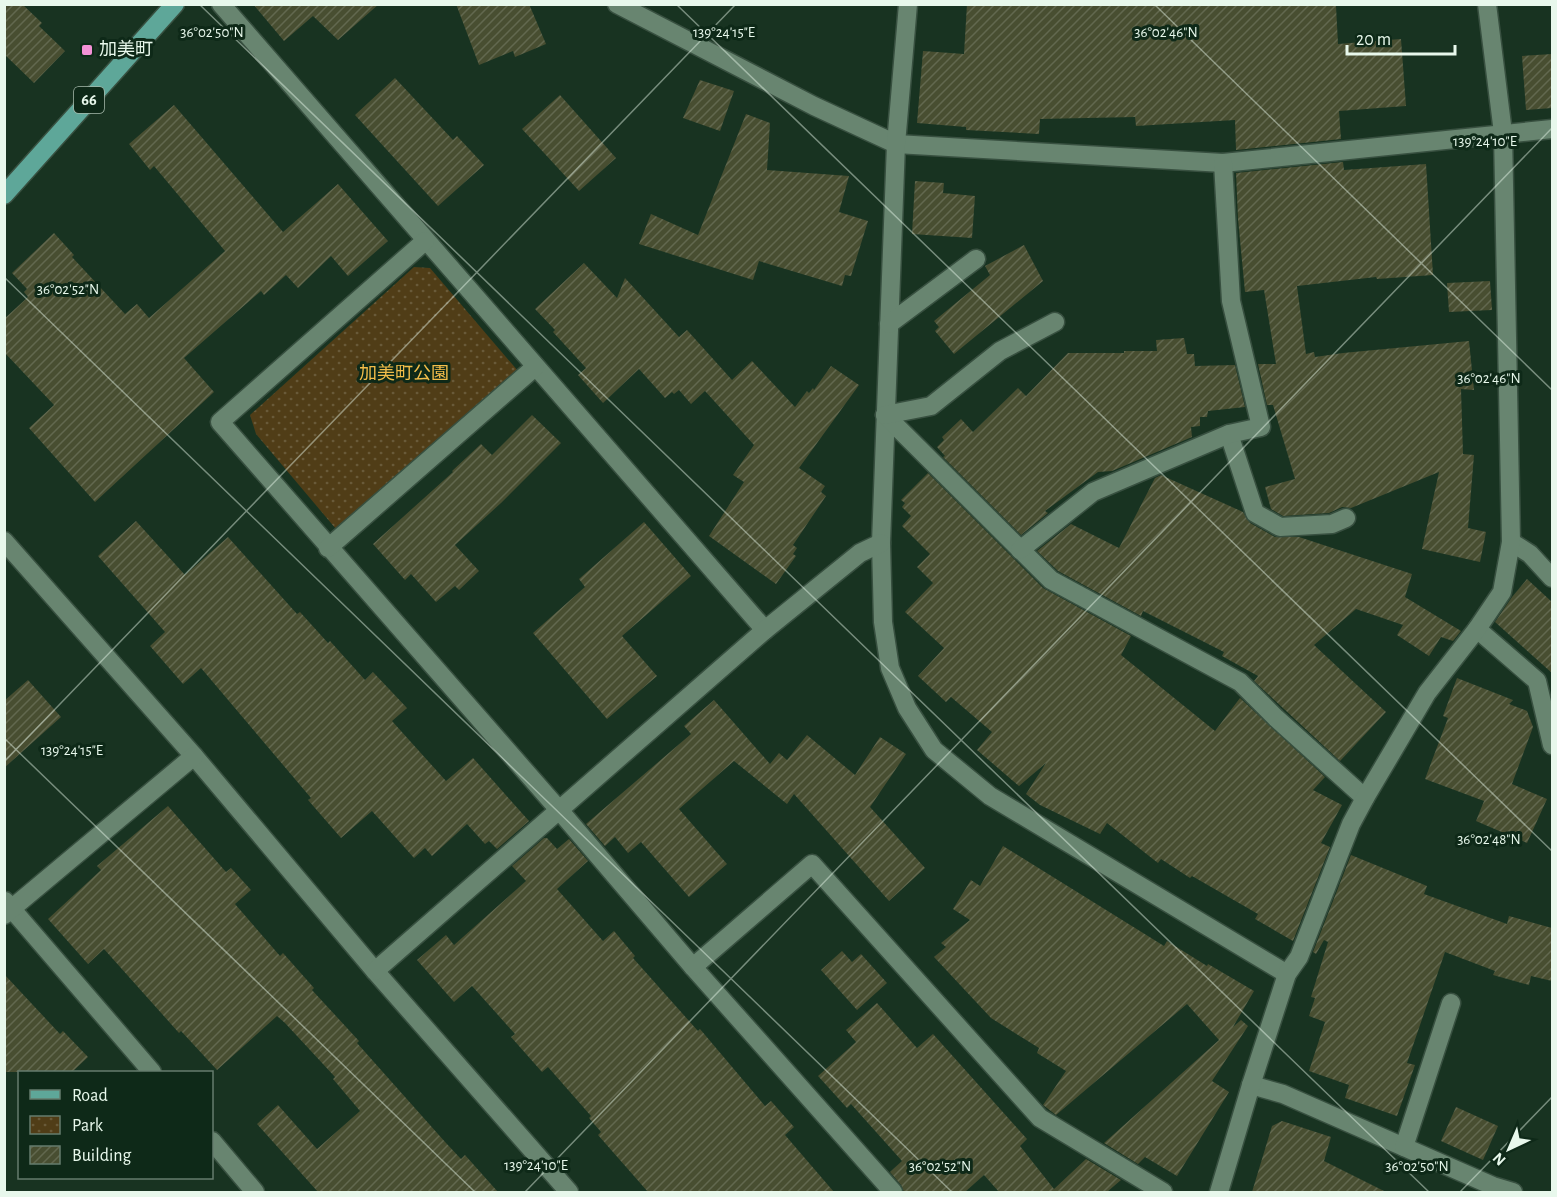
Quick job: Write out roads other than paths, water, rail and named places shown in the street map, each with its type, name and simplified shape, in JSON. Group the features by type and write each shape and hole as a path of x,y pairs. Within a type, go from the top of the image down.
{"main road":[{"name":"66","path":"4,195 169,6"}],"street":[{"path":"221,4 765,630"},
{"path":"617,4 814,106 896,144 1223,163 1552,129"},
{"path":"908,4 896,144 881,543 883,622 890,668 907,708 934,750 990,796 1287,974"},
{"path":"1219,1192 1287,974 1299,957 1351,824 1427,693 1477,629 1502,592 1510,542 1503,133 1487,4"},
{"path":"1020,550 1093,492 1229,434 1262,427 1231,301 1223,163"},
{"path":"425,241 220,422 560,811 693,967 893,1192"},
{"path":"889,324 976,259"},
{"path":"885,415 932,406 1000,351 1055,322"},
{"path":"328,548 536,367"},
{"path":"885,415 1051,580 1240,682 1276,718 1365,798"},
{"path":"1229,434 1255,513 1281,527 1332,524 1346,518"},
{"path":"4,541 194,756 375,971 569,1192"},
{"path":"1510,542 1530,554 1552,578"},
{"path":"375,971 765,630 860,553 881,543"},
{"path":"1477,629 1538,681 1552,745"},
{"path":"151,1071 7,908 194,756"},
{"path":"693,967 812,864 1040,1118 1163,1192"},
{"path":"1404,1147 1451,1003"},
{"path":"1251,1085 1283,1094 1493,1186 1513,1192"},
{"path":"213,1142 255,1192"}],"place":[{"name":"加美町","path":"87,50"}],"park label":[{"name":"加美町公園","path":"404,374"}]}
